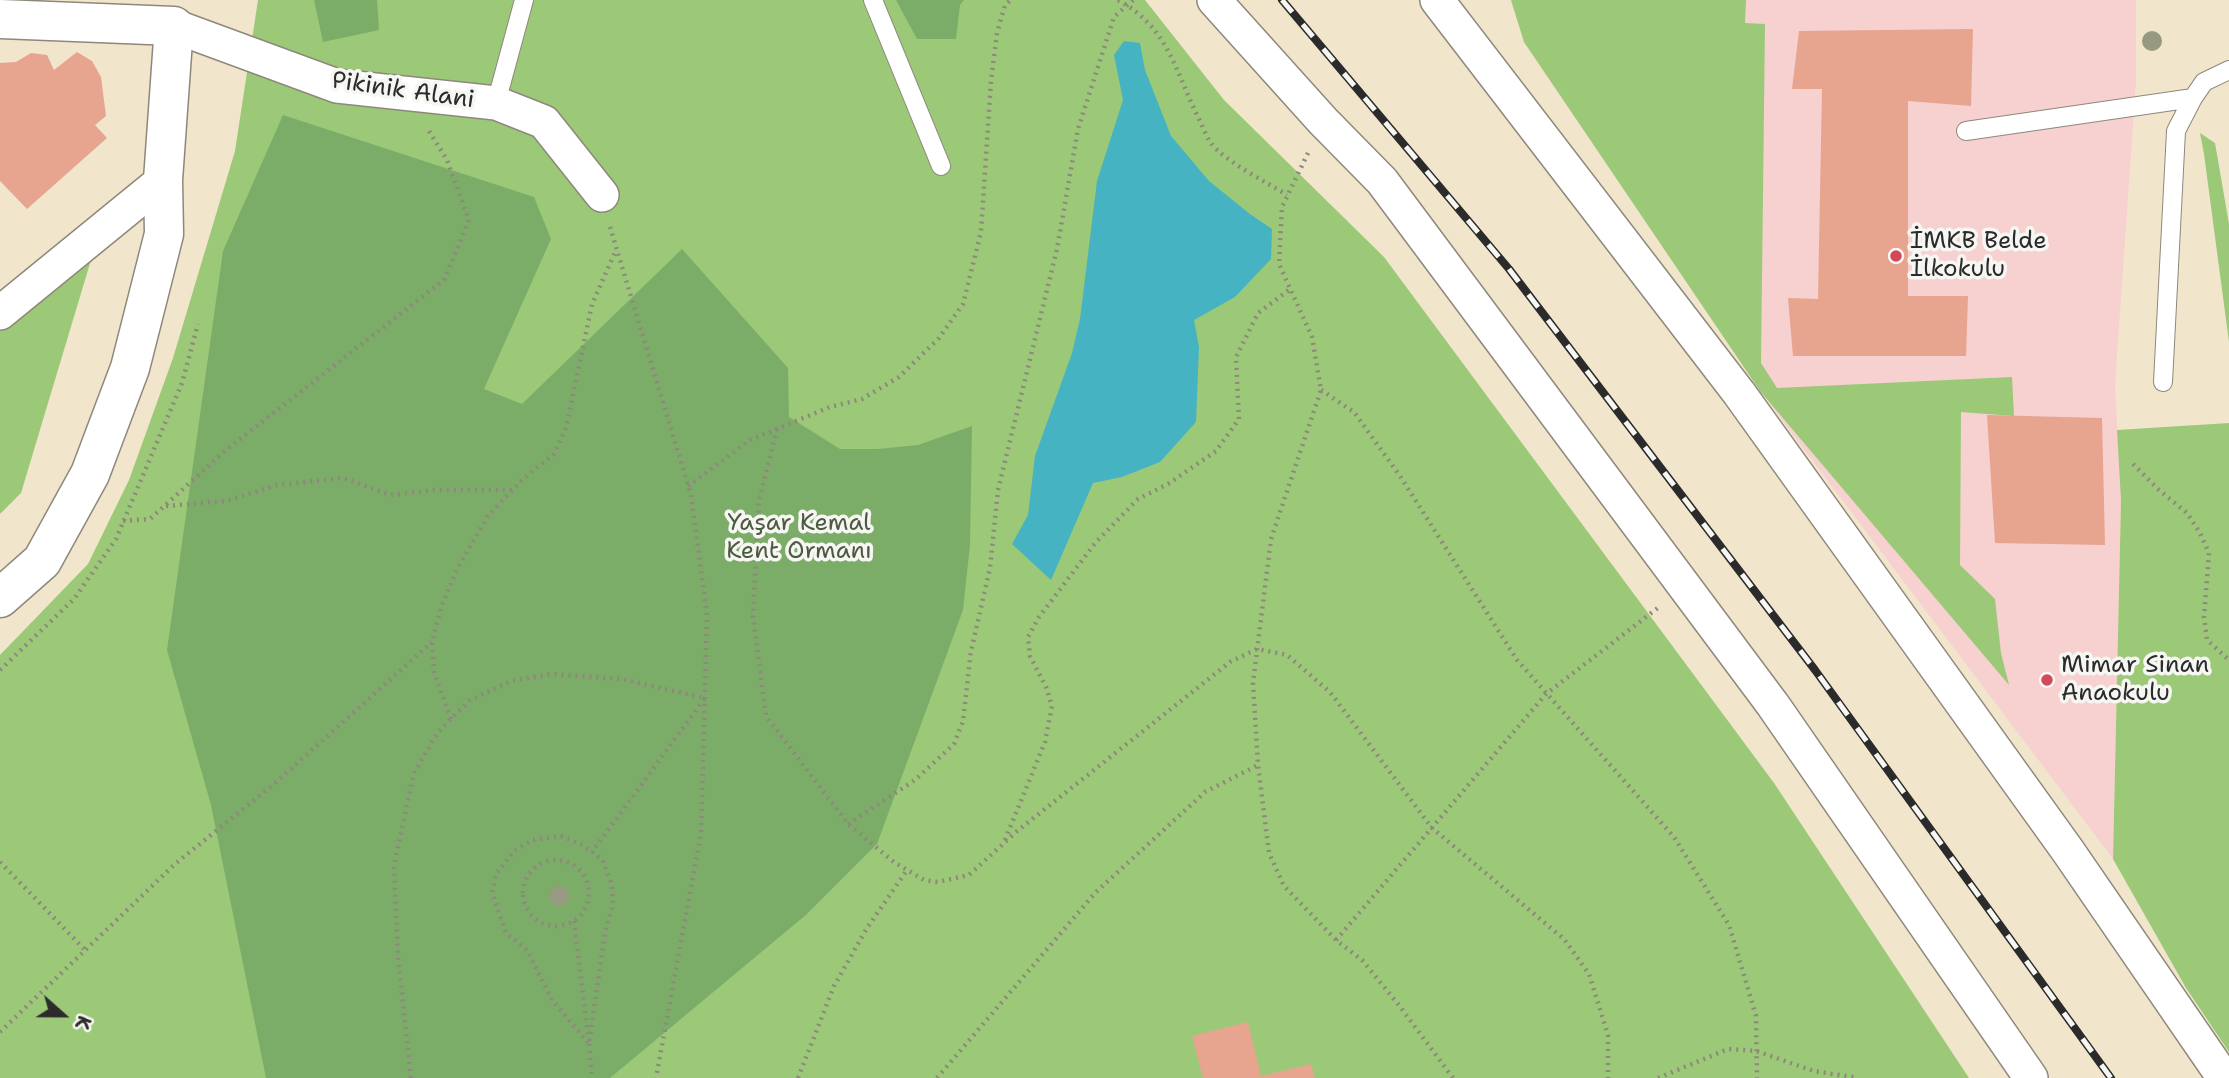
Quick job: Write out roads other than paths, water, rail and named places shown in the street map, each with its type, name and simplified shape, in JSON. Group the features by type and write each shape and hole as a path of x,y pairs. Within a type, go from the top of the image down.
{"street":[{"path":"1214,0 1323,121 1382,181 1773,705 2031,1078"},
{"path":"1438,0 1739,393 2068,851 2224,1078"},
{"name":"Pikinik Alani","path":"179,9 337,86 496,103 544,122 602,195"},
{"path":"0,19 179,9 163,180 164,234 130,368 90,474 42,561 0,598"},
{"path":"0,313 163,180"}],"lane":[{"path":"496,103 524,0"},
{"path":"873,0 941,166"},
{"path":"2163,383 2176,131 2204,82 2229,71"},
{"path":"1966,131 2193,98"}],"water":[{"path":"1124,41 1140,43 1145,70 1171,136 1209,181 1272,229 1271,259 1235,297 1194,320 1199,347 1196,422 1160,462 1122,477 1093,483 1051,580 1012,544 1028,515 1035,456 1072,353 1080,319 1097,181 1123,100 1114,55"}],"railway":[{"path":"1282,0 1509,269 1815,670 2111,1078"}],"place":[{"name":"İMKB Belde İlkokulu","path":"1896,256"},
{"name":"Mimar Sinan Anaokulu","path":"2047,680"}],"park label":[{"name":"Yaşar Kemal Kent Ormanı","path":"799,538"}]}
